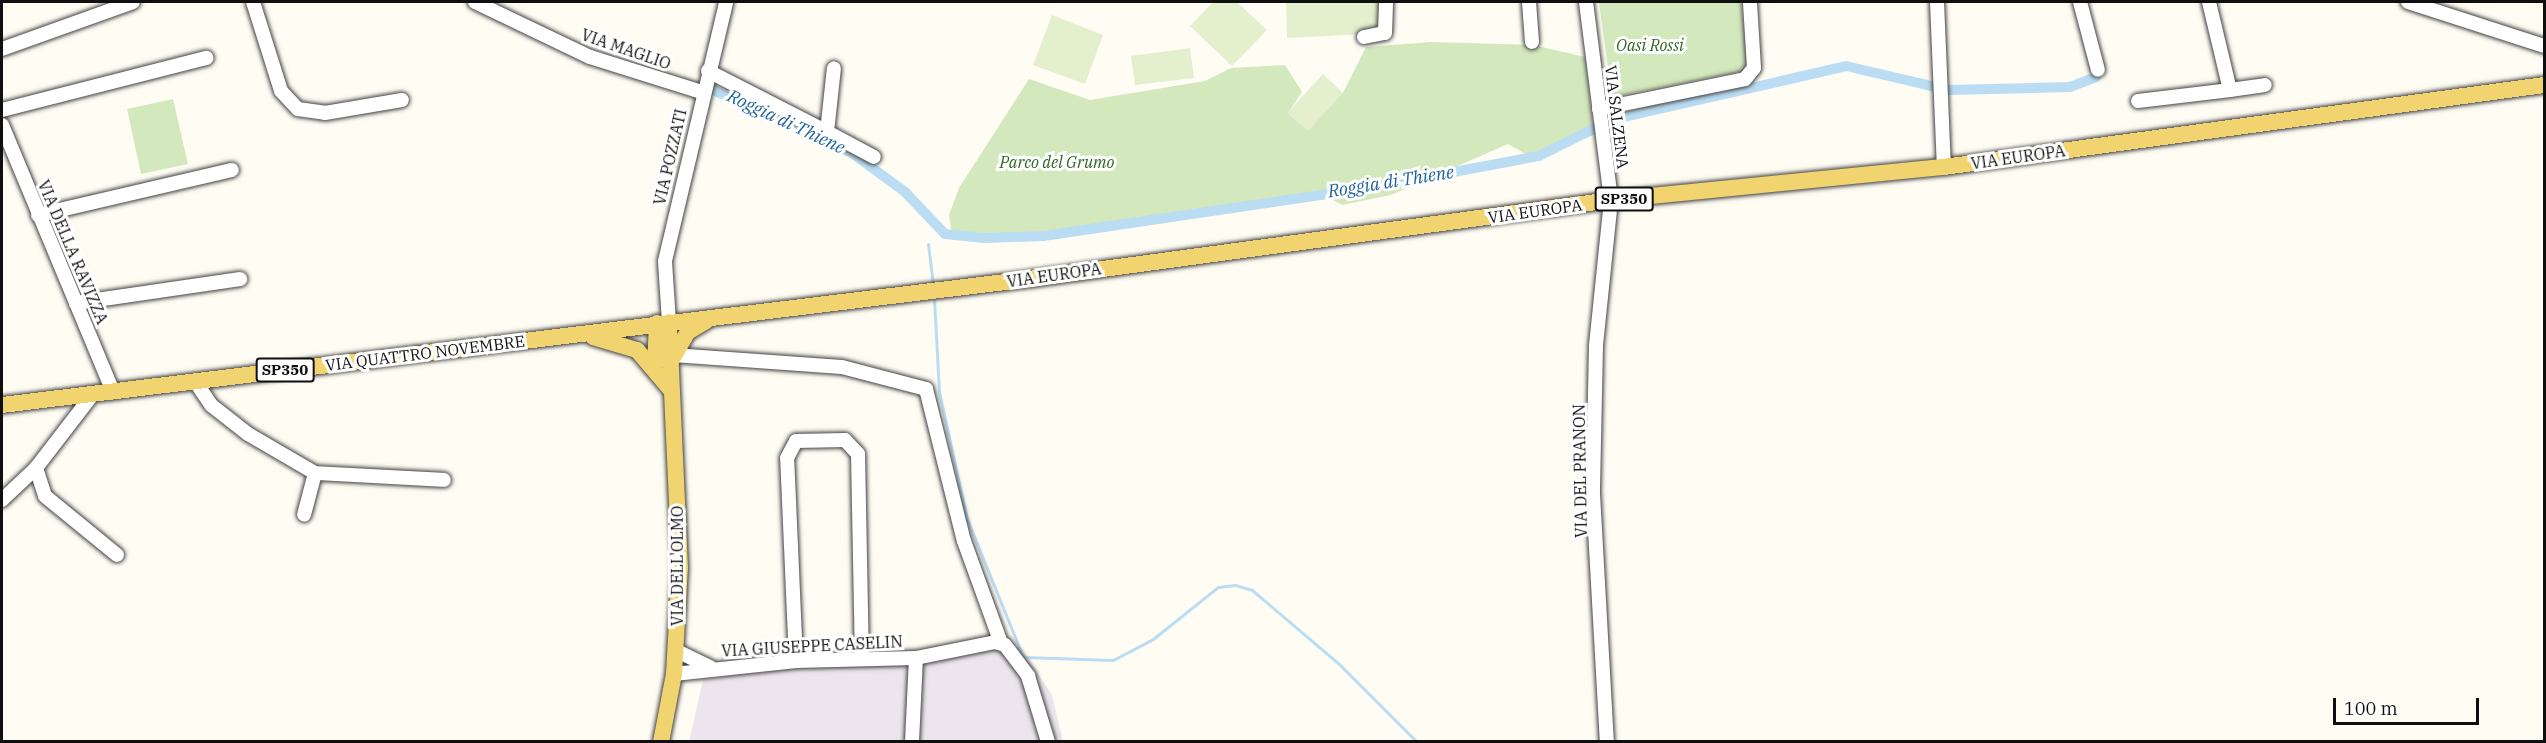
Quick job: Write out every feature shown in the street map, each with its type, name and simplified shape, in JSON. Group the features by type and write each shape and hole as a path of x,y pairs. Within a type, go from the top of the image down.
{"main road":[{"name":"VIA EUROPA","path":"663,322 1611,201 1944,166 2541,82"},
{"path":"666,363 694,327 716,316"},
{"name":"VIA QUATTRO NOVEMBRE","path":"2,405 663,322"},
{"path":"663,322 666,363"},
{"name":"VIA DELL'OLMO","path":"568,334 623,343 666,363 670,389 680,568 677,651 661,741"}],"street":[{"path":"253,2 281,91 298,109 326,113 402,100"},
{"name":"VIA MAGLIO","path":"475,2 590,57 702,92"},
{"name":"VIA POZZATI","path":"663,322 665,261 702,92 726,2"},
{"path":"1364,38 1385,33 1386,2"},
{"path":"1529,2 1532,42"},
{"name":"VIA SALZENA","path":"1586,2 1611,201"},
{"path":"1600,113 1745,80 1754,68 1750,2"},
{"path":"1937,2 1944,166"},
{"path":"2080,2 2098,70"},
{"path":"2209,2 2230,90"},
{"path":"2408,2 2544,46"},
{"path":"2,49 124,3"},
{"path":"2,110 206,58"},
{"path":"827,132 834,68"},
{"path":"708,71 874,157"},
{"path":"2138,102 2265,85"},
{"name":"VIA DELLA RAVIZZA","path":"2,126 7,152 38,215 113,392"},
{"path":"38,215 231,170"},
{"name":"VIA DEL PRANON","path":"1607,741 1593,494 1596,345 1611,201"},
{"path":"76,303 240,279"},
{"path":"666,363 842,367 926,389 964,541 1000,643 1036,692 1048,741"},
{"path":"195,381 220,412 315,473 444,480"},
{"path":"2,500 36,468 93,394"},
{"path":"796,661 787,458 796,441 844,440 858,454 862,659"},
{"path":"36,468 45,496 117,555"},
{"path":"304,515 315,473"},
{"name":"VIA GIUSEPPE CASELIN","path":"674,674 710,668 796,661 916,658 1000,643"},
{"name":"VIA GIUSEPPE CASELIN","path":"677,651 710,668"},
{"name":"VIA GIUSEPPE CASELIN","path":"912,741 916,658"}],"shaded area":[{"path":"1021,647 1052,695 1063,741 689,742 703,680 820,659"}],"green space":[{"path":"1213,2 1237,2 1267,30 1232,66 1190,26"},
{"path":"1286,2 1383,2 1385,33 1287,38"},
{"name":"Oasi Rossi","path":"1599,2 1741,2 1748,70 1612,97"},
{"path":"1052,15 1103,35 1085,84 1033,65"},
{"name":"Parco del Grumo","path":"1432,42 1533,45 1585,57 1594,135 1529,156 1508,144 1391,195 1342,205 1317,191 1065,232 952,235 949,215 959,188 1029,79 1090,100 1205,81 1231,68 1285,65 1302,92 1288,113 1343,93 1366,47"},
{"path":"1190,48 1194,78 1135,85 1131,56"},
{"path":"1323,74 1343,93 1308,131 1287,113"},
{"path":"173,99 188,164 141,174 127,109"}],"waterway":[{"name":"Roggia di Thiene","path":"713,90 852,153 905,192 945,234 985,238 1043,236 1369,188 1539,156 1611,120 1846,66 1949,90 2070,87 2096,77"},
{"path":"928,244 933,282"},
{"path":"934,299 939,392 967,519 1023,657 1113,660 1153,639 1218,587 1235,585 1252,590 1339,664 1417,742"}]}
